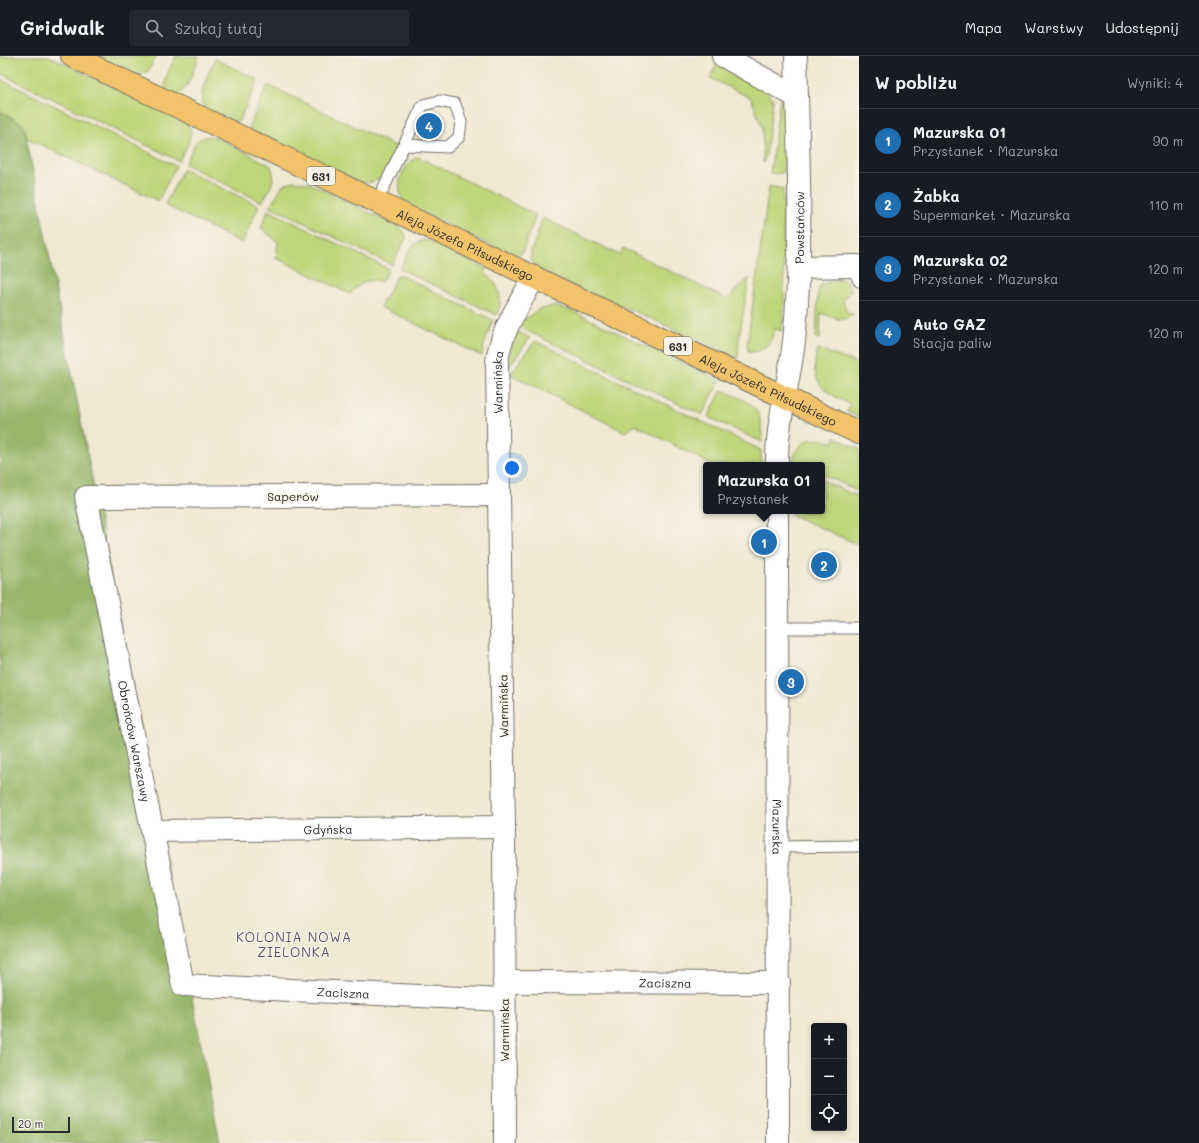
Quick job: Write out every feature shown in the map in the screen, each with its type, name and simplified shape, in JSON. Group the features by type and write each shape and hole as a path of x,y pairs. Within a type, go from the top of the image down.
{"main road":[{"name":"Aleja Józefa Piłsudskiego","path":"72,56 859,433"}],"street":[{"path":"723,56 797,97"},
{"name":"Powstańców","path":"784,397 795,331 799,267 796,56"},
{"path":"799,267 857,271"},
{"name":"Warmińska","path":"505,1143 504,827 497,362 498,348 534,278"},
{"path":"777,462 776,451 784,397"},
{"name":"Saperów","path":"86,497 499,495"},
{"name":"Obrońców Warszawy","path":"86,497 183,985"},
{"name":"Mazurska","path":"777,514 779,847 778,1143"},
{"name":"Gdyńska","path":"152,831 504,827"},
{"name":"Zaciszna","path":"183,985 504,991 779,983"}],"lane":[{"path":"377,202 404,145 423,105 439,101 455,104 461,122 459,136 448,147 404,145"},
{"path":"778,628 859,628"},
{"path":"779,847 859,846"}],"green space":[{"path":"0,56 49,56 185,122 189,126 190,131 187,146 179,161 0,73"},
{"path":"99,56 156,57 148,71 138,76 101,59"},
{"path":"176,56 199,56 187,85 183,91 175,95 166,91 165,82"},
{"path":"215,59 258,80 239,121 234,122 207,110 202,103 202,91 204,84"},
{"path":"719,60 768,93 773,99 766,157 763,163 762,127 751,98 710,78"},
{"path":"0,79 176,166 158,201 27,138 24,125 0,111"},
{"path":"268,85 397,147 385,172 376,180 362,183 251,131 249,126"},
{"path":"780,98 787,109 788,114 783,173 770,174"},
{"path":"0,111 24,125 220,1143 0,1143"},
{"path":"208,136 217,138 270,165 273,180 270,189 262,202 185,164 196,142 199,139"},
{"path":"418,157 536,215 522,253 515,257 405,204 400,191 401,178 403,171 407,166"},
{"path":"183,169 259,206 242,243 165,205"},
{"path":"293,181 309,183 401,228 404,231 406,238 392,265 270,206 283,185"},
{"path":"769,186 783,189 784,303 782,331 775,329 769,342 763,349 749,352 747,346"},
{"path":"268,210 389,269 381,282 372,280 368,281 350,294 276,258 278,242 261,228"},
{"path":"543,218 620,255 623,248 727,299 749,278 739,338 738,358 643,315 563,282 536,268 531,260 531,252"},
{"path":"424,240 429,241 486,269 484,273 493,281 499,291 500,303 497,315 400,269 415,244"},
{"path":"398,274 493,320 484,345 482,356 380,307"},
{"path":"832,280 843,280 849,285 852,291 843,300 847,313 854,314 846,319 838,319 821,313 820,339 816,338 818,292 821,285"},
{"path":"553,306 570,310 720,381 702,415 517,326 537,310"},
{"path":"514,330 530,338 505,372"},
{"path":"535,341 761,450 761,462 706,462 636,425 625,432 510,374"},
{"path":"818,349 859,364 859,417 847,412 850,404 824,389 820,384 815,370 816,354"},
{"path":"722,390 746,402 756,410 761,423 762,442 708,417"},
{"path":"835,437 859,449 859,492 825,475 825,462 797,462 793,460 795,453 803,443 813,439 819,439 833,443"},
{"path":"825,481 859,497 859,545 792,515 825,514"}],"place":[{"name":"Auto GAZ","path":"429,126"},
{"name":"Mazurska 01","path":"764,542"},
{"name":"Żabka","path":"824,565"},
{"name":"Mazurska 02","path":"791,682"}],"district":[{"name":"KOLONIA NOWA ZIELONKA","path":"294,944"}]}
